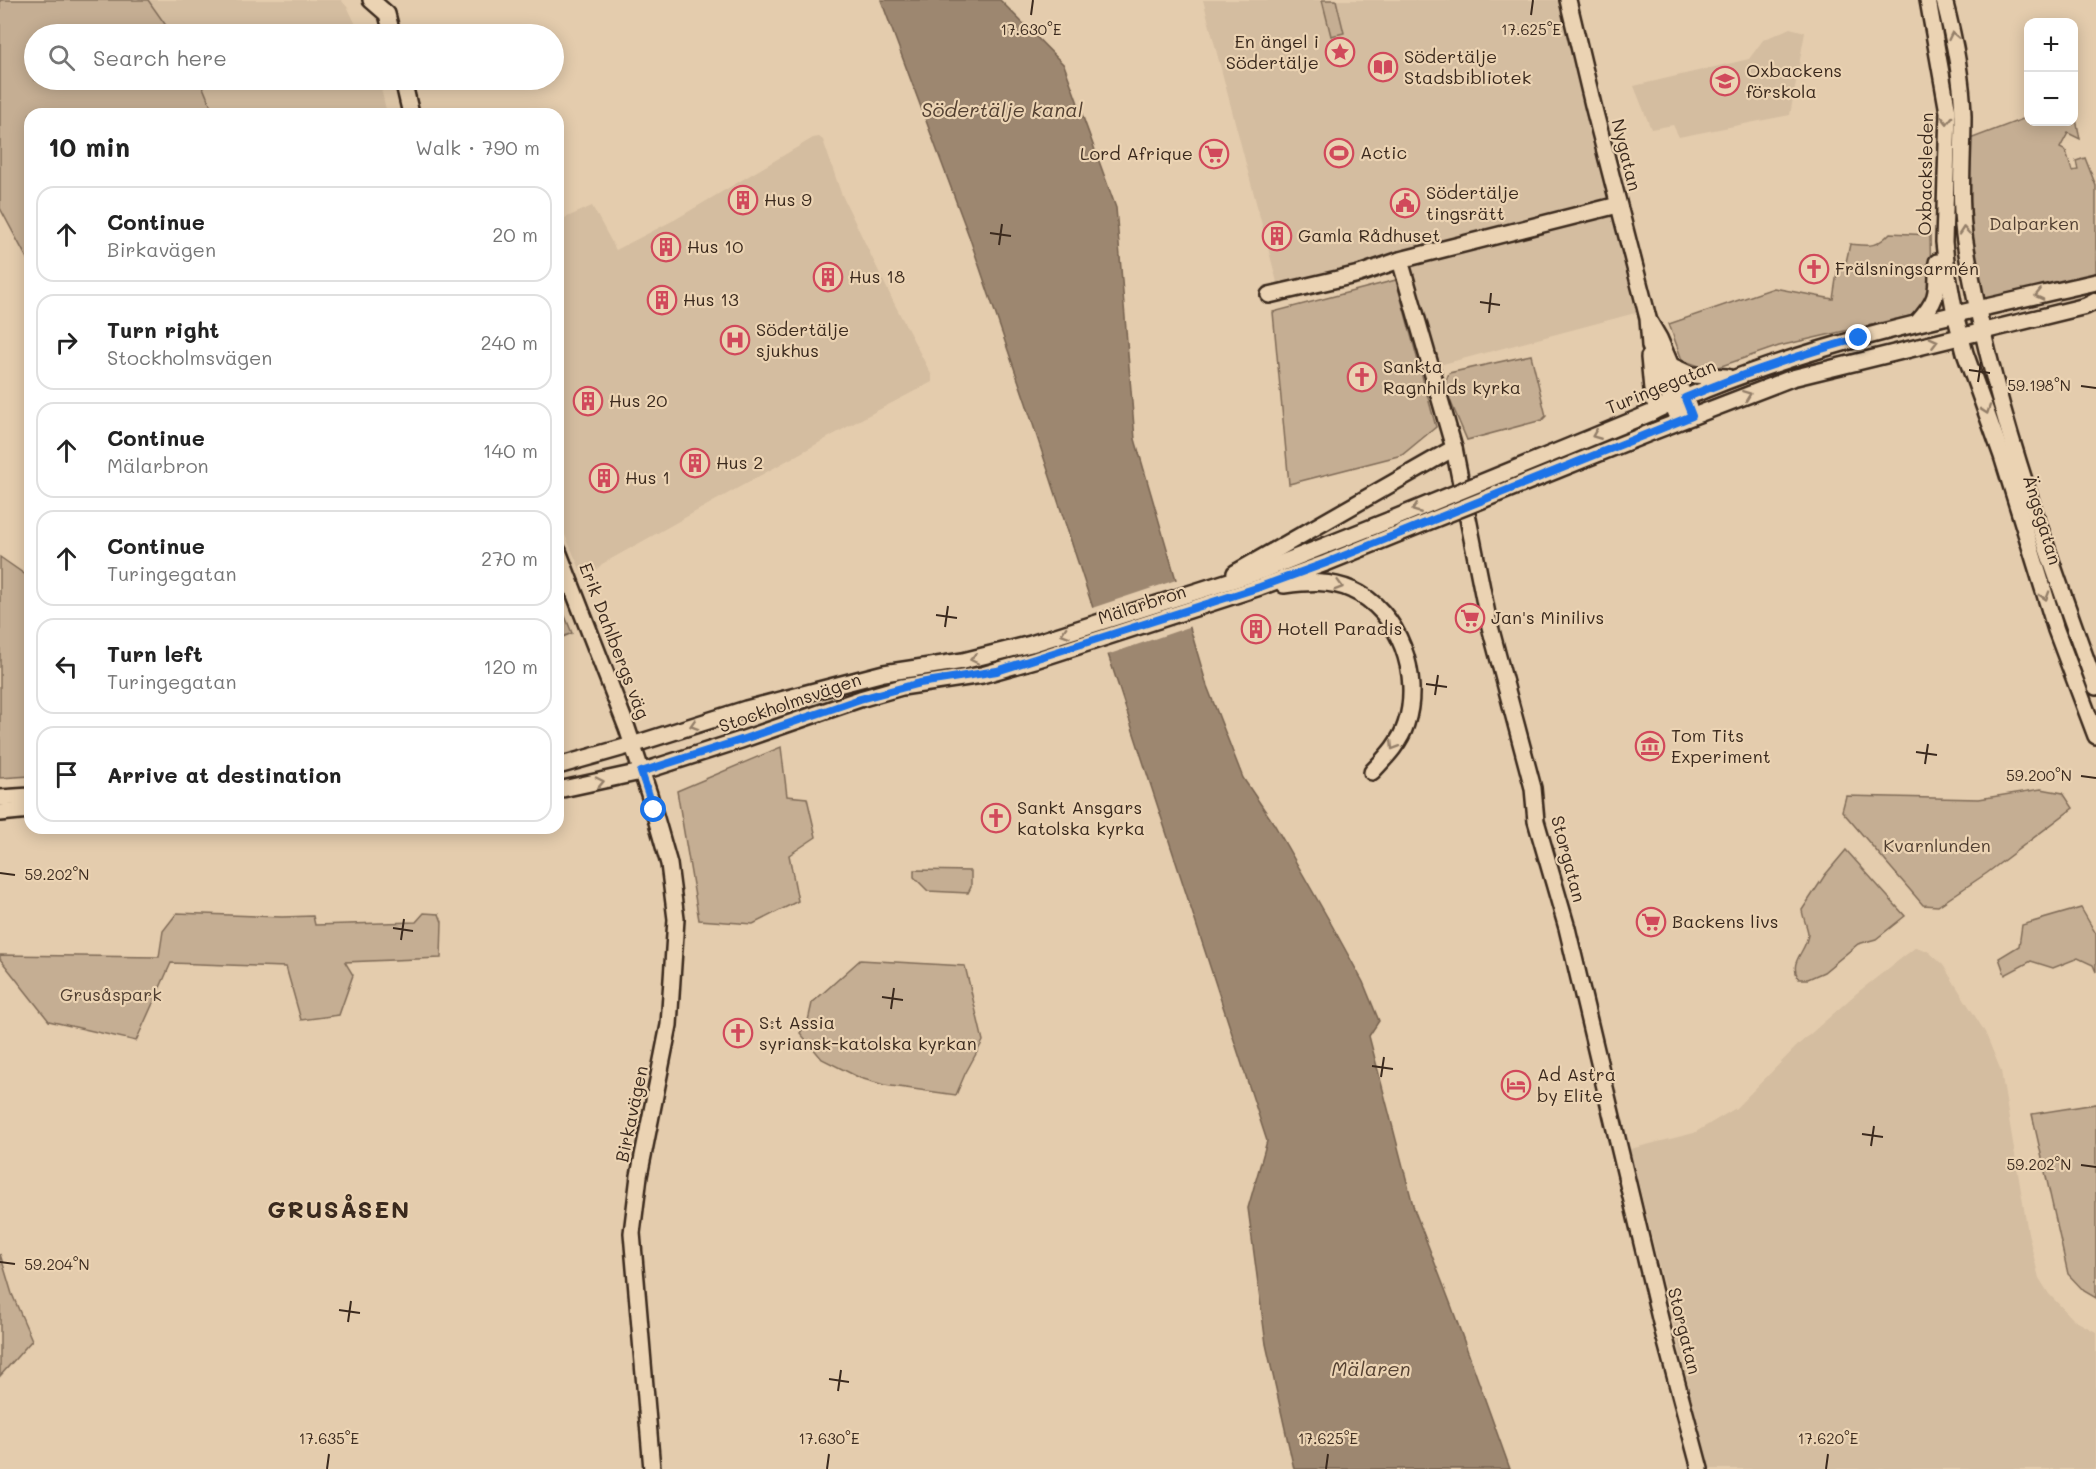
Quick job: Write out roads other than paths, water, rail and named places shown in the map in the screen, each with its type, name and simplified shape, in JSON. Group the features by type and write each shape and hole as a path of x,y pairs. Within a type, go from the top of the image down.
{"main road":[{"path":"371,0 387,14 390,24"},
{"name":"Nygatan","path":"1568,0 1648,318 1650,346 1686,418"},
{"name":"Oxbacksleden","path":"1928,0 1948,112 1945,221 1947,270 1955,314"},
{"name":"Oxbacksleden","path":"1944,0 1954,39 1963,114 1961,204 1965,246 1977,309"},
{"path":"405,90 410,108"},
{"path":"1269,295 1359,274 1400,260 1618,205"},
{"path":"1917,323 1936,295 1939,231 1945,221"},
{"name":"Storgatan","path":"1400,260 1454,448 1488,619 1533,788 1536,821 1567,928 1647,1263 1700,1469"},
{"name":"Turingegatan","path":"1254,567 1390,520 1739,376 1802,354 1917,323 2096,282"},
{"path":"1260,587 1792,378 1960,335 2086,306 2096,301"},
{"name":"Ängsgatan","path":"1977,309 2014,452 2096,687"},
{"name":"Ängsgatan","path":"1955,314 1960,335 2002,456 2055,630 2096,736"},
{"name":"Nygatan","path":"1648,318 1672,366 1678,401"},
{"path":"1650,346 1648,364 1652,412"},
{"path":"1672,366 1692,375 1704,377 1739,376"},
{"path":"1254,567 1454,448"},
{"name":"Erik Dahlbergs väg","path":"564,567 641,772"},
{"name":"Mälarbron","path":"1031,644 1220,582 1254,567"},
{"path":"1260,587 1311,582 1332,584 1353,590 1371,601 1390,622 1402,643 1410,673 1410,701 1407,723 1394,749 1372,772"},
{"name":"Mälarbron","path":"1035,660 1260,587"},
{"name":"Stockholmsvägen","path":"564,764 746,709 884,673 972,659 1031,644"},
{"name":"Stockholmsvägen","path":"564,789 641,772 731,744 860,699 920,683 982,675 1035,660"},
{"name":"Birkavägen","path":"641,772 669,864 676,919 669,1025 639,1176 632,1233 652,1469"},
{"path":"0,798 24,796"},
{"path":"0,813 24,811"}],"water":[{"name":"Södertälje kanal","path":"881,0 1000,0 1064,65 1116,208 1135,439 1207,686 1243,778 1274,824 1329,920 1363,982 1379,1021 1369,1036 1414,1209 1510,1469 1294,1469 1266,1344 1248,1208 1267,1141 1026,403 969,236"}],"place":[{"name":"En ängel i Södertälje","path":"1340,52"},
{"name":"Södertälje Stadsbibliotek","path":"1383,67"},
{"name":"Oxbackens förskola","path":"1725,81"},
{"name":"Actic","path":"1339,153"},
{"name":"Lord Afrique","path":"1214,154"},
{"name":"Hus 9","path":"743,200"},
{"name":"Södertälje tingsrätt","path":"1405,203"},
{"name":"Gamla Rådhuset","path":"1277,236"},
{"name":"Hus 10","path":"666,247"},
{"name":"Frälsningsarmén","path":"1814,269"},
{"name":"Hus 18","path":"828,277"},
{"name":"Hus 13","path":"662,300"},
{"name":"Södertälje sjukhus","path":"735,340"},
{"name":"Sankta Ragnhilds kyrka","path":"1362,377"},
{"name":"Hus 20","path":"588,401"},
{"name":"Hus 2","path":"695,463"},
{"name":"Hus 1","path":"604,478"},
{"name":"Jan's Minilivs","path":"1470,618"},
{"name":"Hotell Paradis","path":"1256,629"},
{"name":"Tom Tits Experiment","path":"1650,746"},
{"name":"Sankt Ansgars katolska kyrka","path":"996,818"},
{"name":"Backens livs","path":"1651,922"},
{"name":"S:t Assia syriansk-katolska kyrkan","path":"738,1033"},
{"name":"Ad Astra by Elite","path":"1516,1085"}],"district":[{"name":"GRUSÅSEN","path":"339,1210"}],"park label":[{"name":"Dalparken","path":"2034,224"},
{"name":"Kvarnlunden","path":"1937,846"},
{"name":"Grusåspark","path":"111,995"}],"water label":[{"name":"Mälaren","path":"1371,1369"}]}
